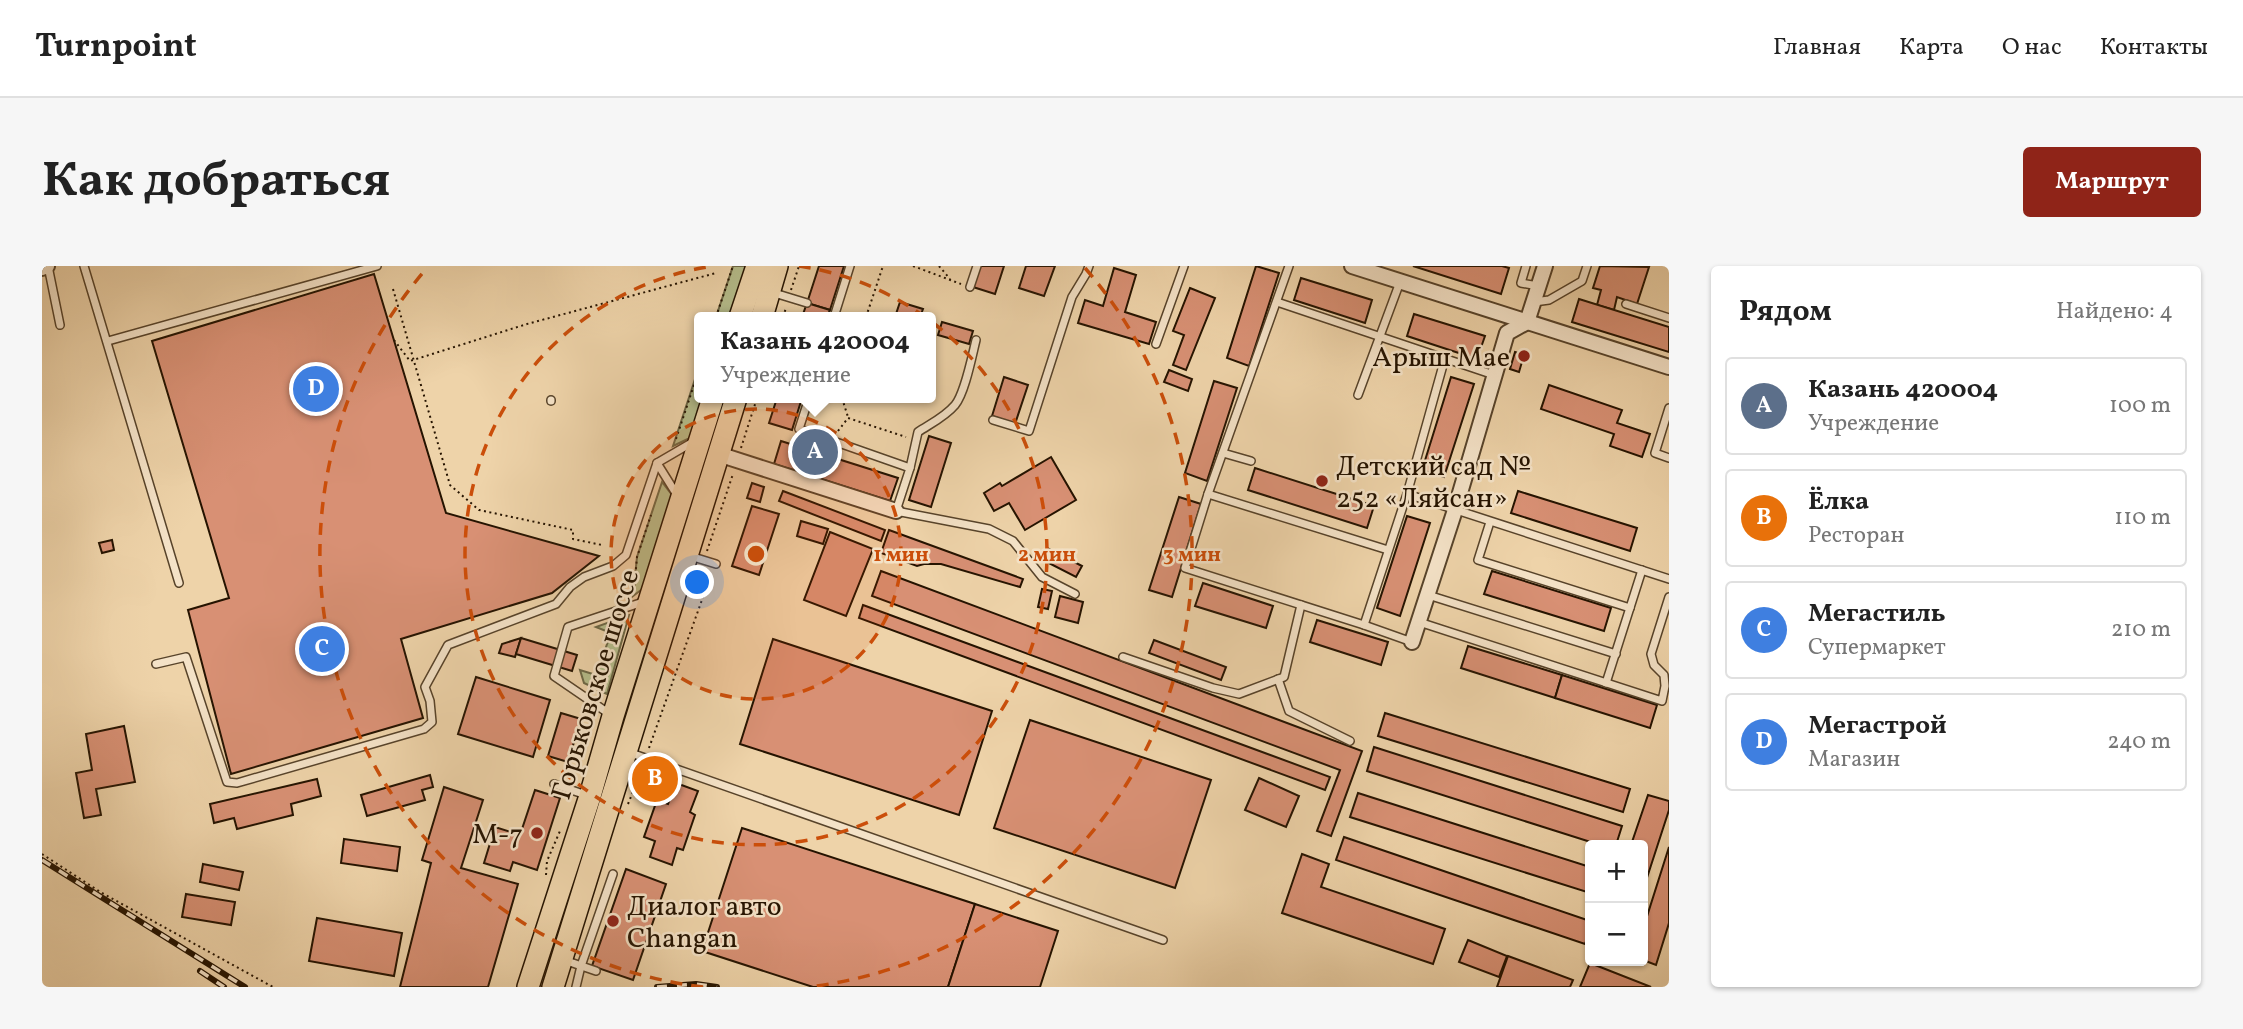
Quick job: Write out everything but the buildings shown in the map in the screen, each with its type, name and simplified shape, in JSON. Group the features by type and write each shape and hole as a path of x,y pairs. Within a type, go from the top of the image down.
{"main road":[{"path":"742,312 758,266"},
{"path":"764,312 777,266"},
{"name":"Горьковское шоссе","path":"528,987 590,796 642,598 680,499 711,403"},
{"name":"Горьковское шоссе","path":"552,987 571,962 637,755 727,458 735,403"}],"street":[{"path":"42,268 47,266"},
{"path":"1353,266 1669,367"},
{"path":"1412,642 1455,510 1507,333 1527,322 1545,266"},
{"path":"727,458 896,511"}],"lane":[{"path":"47,266 60,325"},
{"path":"84,266 179,583"},
{"path":"107,341 377,266"},
{"path":"833,312 850,266"},
{"path":"970,287 977,266"},
{"path":"993,420 1029,431 1072,297 1089,266"},
{"path":"1156,344 1184,266"},
{"path":"1289,266 1208,494 1185,568 1412,642"},
{"path":"1526,266 1521,283 1539,286"},
{"path":"1533,303 1549,299 1582,281 1587,266"},
{"path":"1357,395 1400,282"},
{"path":"770,292 807,303"},
{"path":"1277,302 1495,375"},
{"path":"1626,304 1669,318"},
{"path":"976,340 956,404 918,432 896,511 989,529 1013,541 1042,577 1075,594"},
{"path":"1364,625 1407,494 1445,358"},
{"path":"807,403 799,429 910,468"},
{"path":"1669,408 1655,453 1669,458"},
{"path":"156,664 186,657 227,782 237,783 424,729 432,722 430,701 425,687 447,645 556,604 570,587 584,577 613,566 626,555 657,463 700,438"},
{"path":"1223,453 1251,461"},
{"path":"657,463 680,499"},
{"path":"1208,494 1388,550"},
{"path":"1407,494 1669,579"},
{"path":"1490,522 1478,560 1630,608"},
{"path":"695,558 716,564"},
{"path":"1606,683 1642,570"},
{"path":"1427,595 1616,654"},
{"path":"1418,622 1662,701 1664,676 1654,665 1651,654 1669,597"},
{"path":"612,716 554,676 568,627 642,598"},
{"path":"1122,657 1213,688 1239,694 1284,677 1301,605"},
{"path":"1278,679 1289,711 1350,741"},
{"path":"637,755 1163,940"},
{"path":"554,784 590,796"},
{"path":"576,987 571,962 613,874"},
{"path":"571,962 596,971"}],"path":[{"path":"868,312 883,266"},
{"path":"913,266 970,287"},
{"path":"939,266 950,280"},
{"path":"724,271 732,268"},
{"path":"718,312 732,268"},
{"path":"394,340 410,360 527,324 716,273"},
{"path":"393,289 450,485 480,510 573,530 573,539 602,545"},
{"path":"673,446 694,382"},
{"path":"628,805 637,755 651,740 703,597 695,558 727,458 754,403"},
{"path":"844,403 848,418"},
{"path":"848,418 916,440"},
{"path":"831,440 848,418"},
{"path":"642,598 637,557 653,507"},
{"path":"42,854 102,893 273,987"}],"green space":[{"path":"733,266 751,266 732,312 718,312"},
{"path":"694,382 694,403 703,403 692,437 673,446"},
{"path":"662,482 672,495 645,587 633,596 637,557"},
{"path":"629,615 607,694 584,683 580,670 596,675 611,633 596,627"}],"railway":[{"path":"42,860 245,987"},
{"path":"200,971 224,987"},
{"path":"657,987 696,984 717,987"}],"place":[{"name":"Арыш Мае","path":"1524,356"},
{"name":"Мегастрой","path":"316,389"},
{"name":"Казань 420004","path":"815,452"},
{"name":"Детский сад № 252 «Ляйсан»","path":"1322,481"},
{"name":"Мегастиль","path":"322,649"},
{"name":"Ёлка","path":"655,779"},
{"name":"М-7","path":"537,833"},
{"name":"Диалог авто Changan","path":"613,921"}]}
